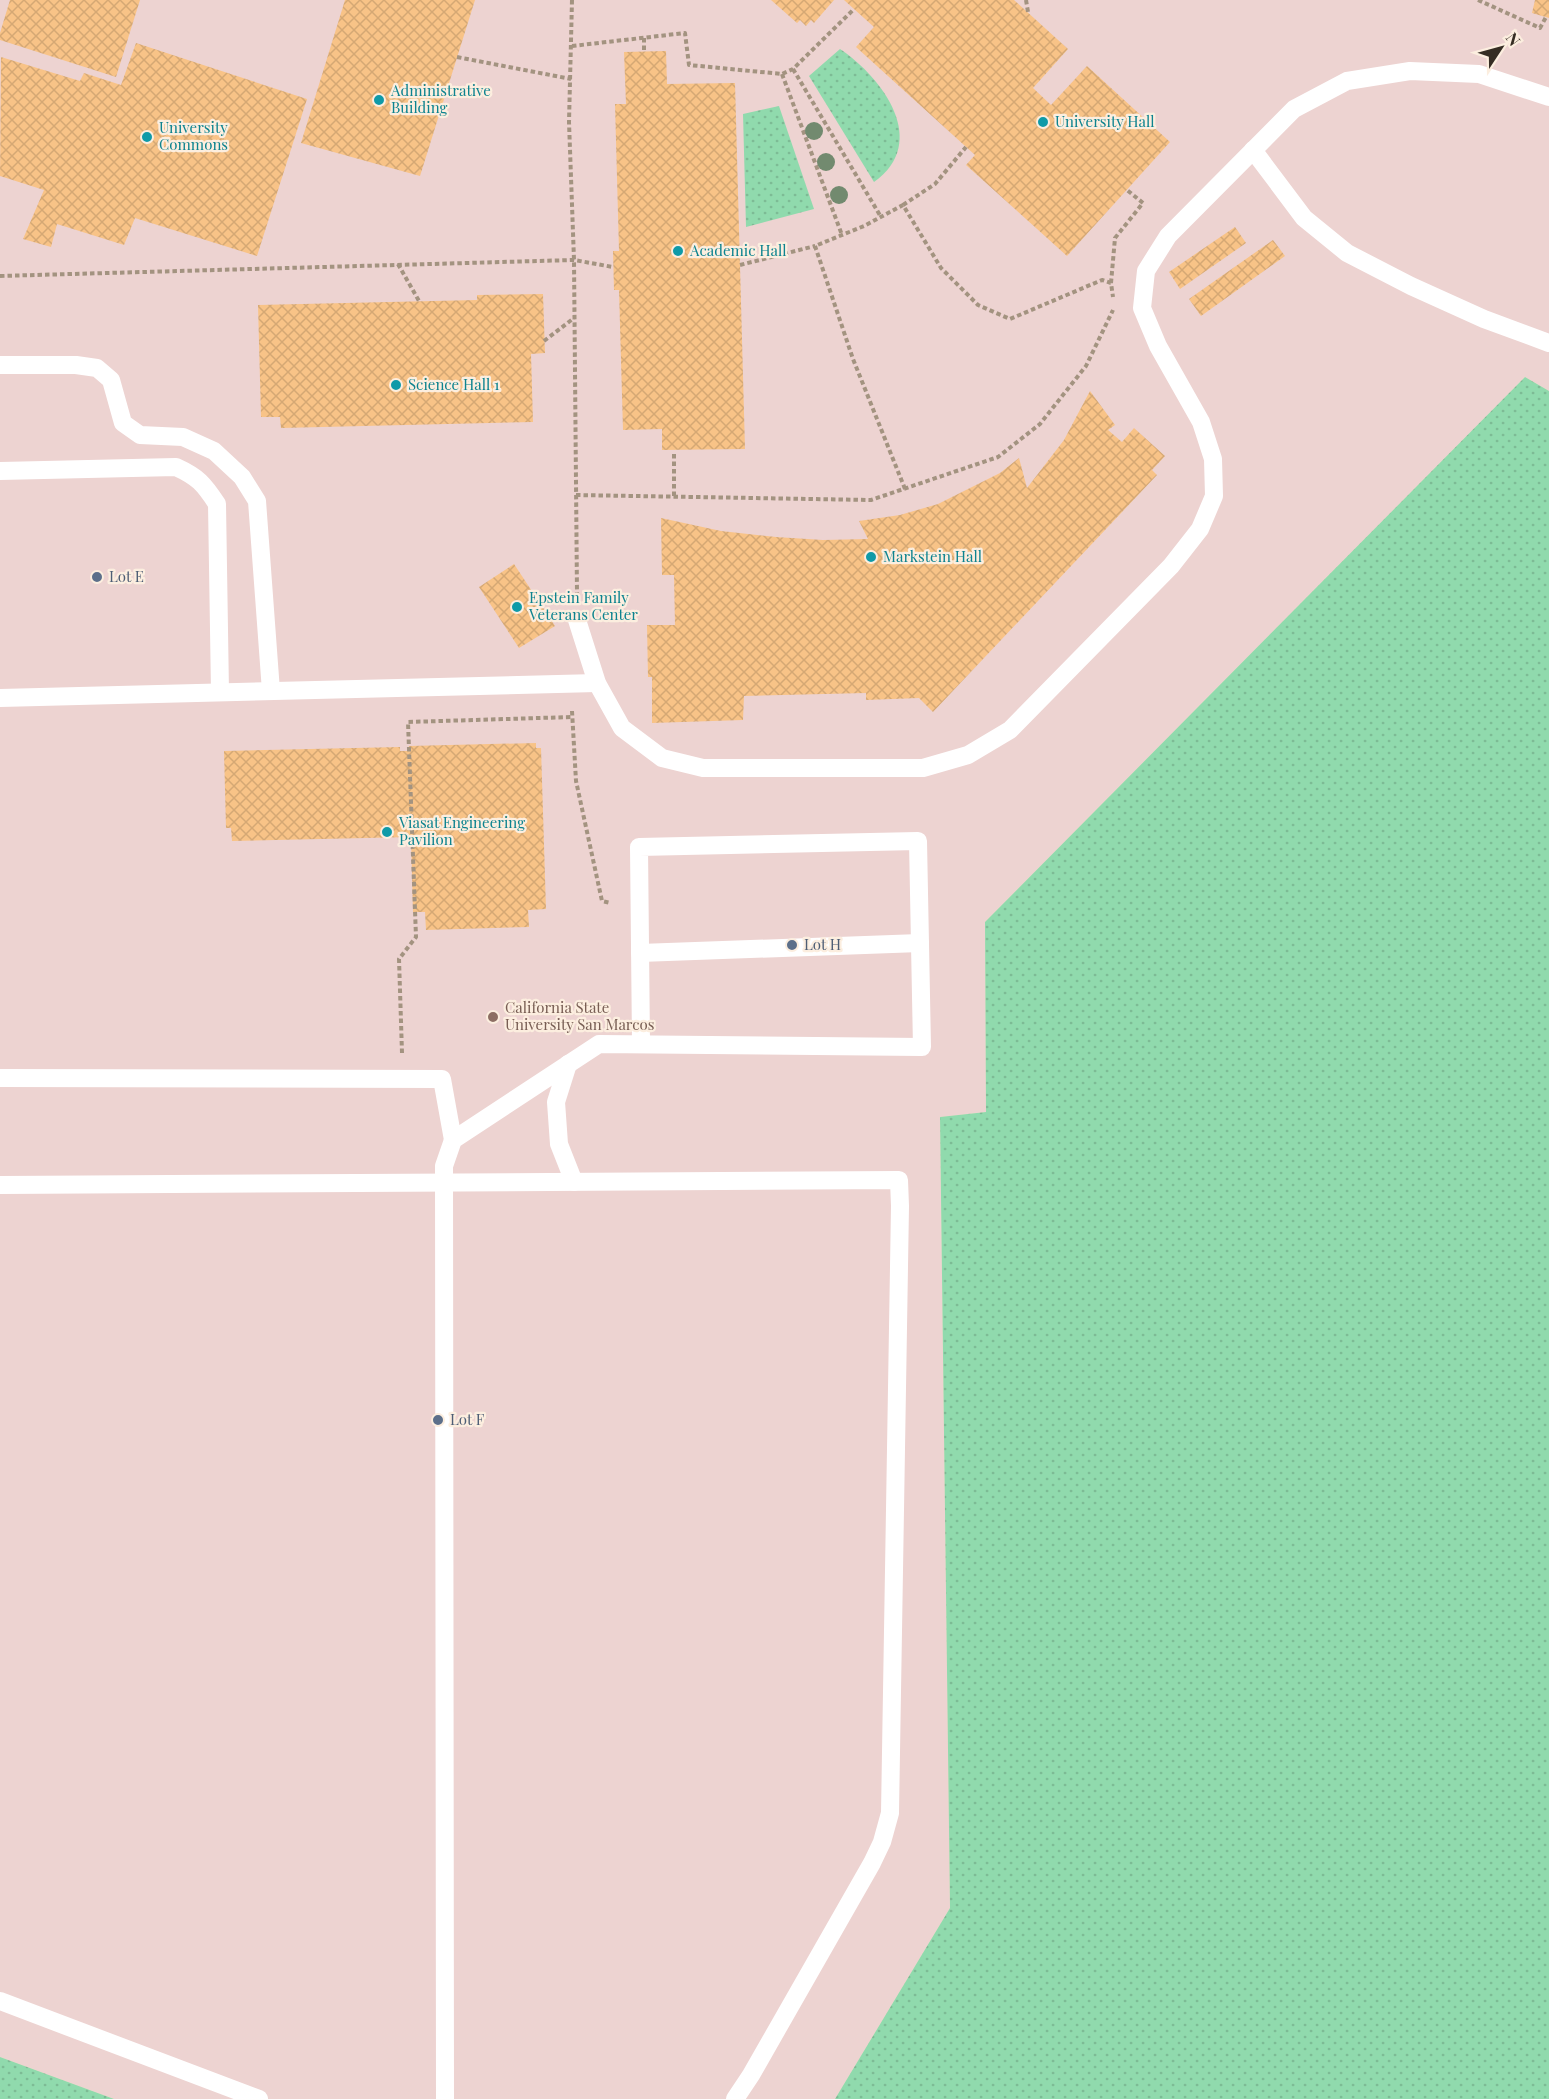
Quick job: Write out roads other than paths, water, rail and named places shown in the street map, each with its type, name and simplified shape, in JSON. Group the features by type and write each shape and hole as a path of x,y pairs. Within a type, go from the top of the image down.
{"lane":[{"path":"577,620 597,683 621,728 662,758 703,768 923,768 968,754 1010,730 1171,566 1200,529 1214,496 1213,459 1201,422 1158,346 1142,308 1146,271 1168,237 1294,109 1347,81 1410,70 1479,74 1549,97"},
{"path":"1252,150 1304,218 1347,254 1474,314 1549,343"},
{"path":"0,365 76,365 97,368 111,380 123,423 140,435 183,437 214,451 242,477 257,501 271,691"},
{"path":"0,471 176,467 194,475 217,504 220,692"},
{"path":"0,698 597,683"},
{"path":"453,1140 599,1044 922,1047 918,841 639,847 641,1044"},
{"path":"640,953 920,943"},
{"path":"568,1064 556,1102 559,1144 574,1182"},
{"path":"0,1078 442,1079 453,1140 444,1166 445,2099"},
{"path":"0,1185 899,1180 890,1813 882,1842 872,1863 735,2099"},
{"path":"0,2001 259,2099"}],"place":[{"name":"Administrative Building","path":"379,100"},
{"name":"University Hall","path":"1043,122"},
{"name":"University Commons","path":"147,137"},
{"name":"Academic Hall","path":"678,251"},
{"name":"Science Hall 1","path":"396,385"},
{"name":"Markstein Hall","path":"871,557"},
{"name":"Lot E","path":"97,577"},
{"name":"Epstein Family Veterans Center","path":"517,607"},
{"name":"Viasat Engineering Pavilion","path":"387,832"},
{"name":"Lot H","path":"792,945"},
{"name":"California State University San Marcos","path":"493,1017"},
{"name":"Lot F","path":"438,1420"}]}
